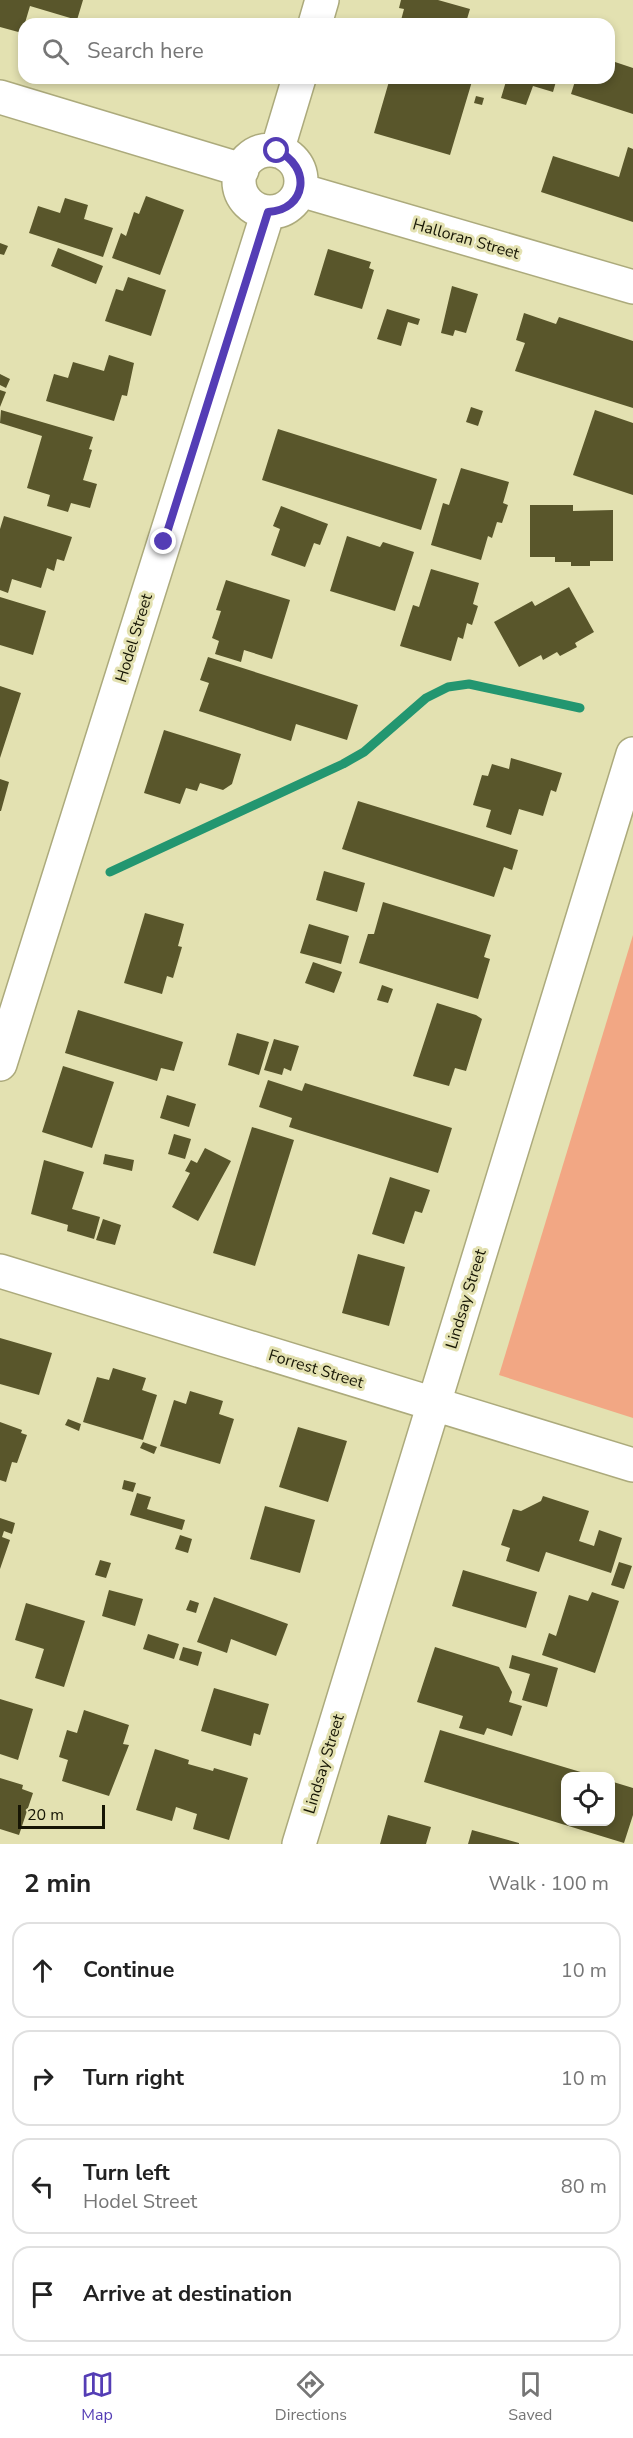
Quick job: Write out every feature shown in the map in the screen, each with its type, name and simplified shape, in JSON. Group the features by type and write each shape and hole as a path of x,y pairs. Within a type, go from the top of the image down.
{"street":[{"path":"317,18 322,0"},
{"path":"277,151 297,84"},
{"path":"0,98 242,170"},
{"path":"277,151 294,161 299,170 300,190 287,207 268,212 257,209 242,194 240,184 242,170 256,154 277,151"},
{"name":"Halloran Street","path":"300,190 633,287"},
{"name":"Hodel Street","path":"0,1064 268,212"},
{"name":"Lindsay Street","path":"299,1844 633,754"},
{"name":"Forrest Street","path":"0,1271 633,1465"}],"shaded area":[{"path":"633,935 633,1418 499,1375"}],"building":[{"path":"0,0 83,0 78,18 30,6 26,18 18,18 18,32 0,27"},
{"path":"401,0 438,0 470,9 467,18 402,18 404,9 399,8"},
{"path":"615,62 633,68 633,114 571,94 574,84 615,84"},
{"path":"388,84 471,84 450,155 374,133"},
{"path":"505,84 555,84 553,92 533,86 526,105 501,98"},
{"path":"476,96 484,98 482,105 474,103"},
{"path":"628,147 633,149 633,222 541,192 553,156 619,177"},
{"path":"146,196 184,210 160,275 112,258 121,233 126,236 134,212 139,214"},
{"path":"65,198 88,205 84,219 113,228 103,257 29,233 38,206 60,213"},
{"path":"0,243 8,246 4,255 0,254"},
{"path":"58,248 103,266 96,284 51,266"},
{"path":"328,249 371,262 369,268 374,270 362,309 314,295"},
{"path":"128,277 166,290 151,336 105,321 116,289 123,291"},
{"path":"452,286 478,294 466,333 455,330 453,336 441,333"},
{"path":"387,309 420,319 418,325 408,322 401,346 377,339"},
{"path":"524,313 556,324 559,317 633,341 633,408 515,371 525,343 516,340"},
{"path":"109,355 134,363 127,396 122,395 114,421 46,401 54,374 68,378 73,362 104,371"},
{"path":"0,374 10,379 6,388 0,385"},
{"path":"0,390 6,392 0,407"},
{"path":"471,407 483,411 478,426 466,422"},
{"path":"1,410 93,437 89,449 92,450 83,480 97,484 90,508 71,503 68,512 47,506 50,495 27,488 42,436 0,423"},
{"path":"595,410 633,423 633,495 573,475"},
{"path":"278,429 437,479 421,530 262,480"},
{"path":"461,468 509,482 503,503 508,505 502,523 497,522 492,538 488,536 481,560 431,545 443,503 449,505"},
{"path":"530,505 573,505 573,511 613,510 613,561 590,561 590,566 571,566 571,562 555,562 555,557 530,557"},
{"path":"281,506 328,524 320,545 314,543 305,567 271,555 280,529 273,526"},
{"path":"4,516 72,537 64,561 57,559 54,571 47,568 41,588 12,579 8,593 0,590 0,529"},
{"path":"347,536 380,547 383,542 414,552 395,611 330,591"},
{"path":"431,569 479,583 473,604 478,606 472,625 467,623 463,639 458,637 451,661 400,646 413,605 419,607"},
{"path":"226,580 290,600 272,659 244,650 241,662 215,654 219,641 212,638 221,611 216,610"},
{"path":"569,587 594,632 575,643 577,647 560,656 557,652 543,660 541,655 519,667 494,622 532,601 535,606"},
{"path":"0,597 46,611 33,655 0,645"},
{"path":"208,657 358,705 347,740 296,724 291,741 199,711 209,683 200,680"},
{"path":"0,686 21,693 0,758"},
{"path":"164,730 241,754 232,784 223,790 200,783 197,791 186,788 180,804 144,793"},
{"path":"511,758 562,773 556,792 551,790 543,816 519,809 511,835 486,827 491,810 473,805 482,775 488,776 492,764 509,769"},
{"path":"0,779 9,782 1,811 0,811"},
{"path":"358,801 518,850 512,870 504,867 494,897 342,849"},
{"path":"324,871 365,883 357,912 316,900"},
{"path":"383,902 491,935 484,957 490,959 478,999 359,963 368,934 374,934"},
{"path":"145,913 184,924 178,946 182,947 173,978 167,976 162,994 124,983"},
{"path":"309,924 349,936 341,964 300,953"},
{"path":"313,962 342,972 334,993 305,983"},
{"path":"382,985 393,989 388,1003 377,1000"},
{"path":"437,1003 482,1019 466,1071 455,1068 449,1086 413,1076"},
{"path":"78,1010 183,1042 174,1071 161,1068 157,1081 65,1053"},
{"path":"237,1033 269,1042 259,1075 228,1065"},
{"path":"274,1039 299,1046 291,1071 284,1068 282,1075 264,1070"},
{"path":"63,1066 114,1082 92,1148 42,1132"},
{"path":"268,1080 302,1091 305,1083 452,1128 438,1173 289,1127 292,1118 259,1107"},
{"path":"167,1095 196,1104 189,1127 160,1118"},
{"path":"252,1127 294,1140 255,1266 213,1253"},
{"path":"174,1134 191,1139 185,1159 168,1154"},
{"path":"205,1148 231,1161 198,1221 172,1207 190,1173 185,1171 191,1160 197,1163"},
{"path":"105,1154 134,1160 132,1171 103,1164"},
{"path":"44,1160 84,1172 72,1209 100,1217 94,1239 67,1231 68,1225 31,1214"},
{"path":"390,1177 430,1190 422,1213 415,1211 404,1244 372,1234"},
{"path":"103,1219 121,1225 115,1245 96,1240"},
{"path":"358,1254 405,1267 389,1326 342,1313"},
{"path":"0,1338 52,1353 39,1395 0,1384"},
{"path":"113,1368 146,1378 142,1390 157,1395 143,1440 83,1422 97,1377 109,1380"},
{"path":"190,1391 223,1401 219,1414 234,1419 220,1464 160,1446 174,1400 186,1404"},
{"path":"68,1419 81,1424 79,1431 65,1425"},
{"path":"0,1422 22,1430 21,1433 27,1435 17,1463 12,1462 6,1482 0,1480"},
{"path":"298,1427 347,1441 328,1502 279,1487"},
{"path":"143,1442 157,1447 154,1454 140,1448"},
{"path":"124,1480 136,1483 133,1492 122,1489"},
{"path":"137,1493 151,1497 147,1509 185,1520 182,1530 130,1515"},
{"path":"543,1496 589,1511 579,1541 594,1546 599,1530 622,1538 611,1573 546,1552 539,1572 506,1561 510,1548 501,1545 513,1509 521,1511 541,1501"},
{"path":"265,1506 315,1520 300,1573 250,1559"},
{"path":"0,1518 15,1523 12,1534 4,1531 2,1537 10,1540 0,1569"},
{"path":"180,1535 192,1539 188,1553 175,1549"},
{"path":"100,1560 111,1563 106,1578 95,1575"},
{"path":"619,1562 632,1566 624,1589 611,1585"},
{"path":"463,1570 537,1592 526,1628 452,1606"},
{"path":"109,1590 143,1599 135,1626 102,1616"},
{"path":"592,1592 619,1601 595,1673 542,1655 549,1633 556,1636 569,1595 588,1601"},
{"path":"214,1597 288,1624 276,1656 231,1639 227,1653 197,1642"},
{"path":"190,1600 199,1603 196,1613 186,1610"},
{"path":"26,1603 85,1621 64,1687 35,1678 44,1649 15,1640"},
{"path":"148,1634 179,1644 174,1659 143,1649"},
{"path":"183,1647 202,1652 198,1666 179,1660"},
{"path":"435,1647 499,1667 512,1692 509,1702 522,1706 512,1736 487,1728 484,1735 459,1728 463,1716 417,1702"},
{"path":"512,1655 558,1668 547,1707 522,1700 530,1674 509,1668"},
{"path":"214,1688 269,1704 260,1735 254,1733 251,1746 201,1731"},
{"path":"0,1699 33,1709 18,1760 0,1754"},
{"path":"84,1710 129,1725 123,1744 129,1745 109,1796 62,1781 68,1760 59,1757 67,1730 77,1733"},
{"path":"440,1730 581,1772 561,1772 561,1824 424,1782"},
{"path":"155,1749 189,1760 188,1764 213,1771 214,1768 248,1778 229,1840 193,1829 197,1814 176,1807 172,1821 136,1810"},
{"path":"0,1778 23,1785 22,1789 33,1793 19,1835 0,1829"},
{"path":"615,1783 633,1788 633,1815 624,1843 568,1826 615,1826"},
{"path":"388,1815 431,1827 426,1844 380,1844"},
{"path":"472,1830 519,1843 519,1844 468,1844"}],"waterway":[{"path":"110,872 343,764 364,752 426,698 448,687 469,684 580,708"}],"route":[{"path":"164,542 268,212 287,207 295,200 300,190 299,170 294,161 277,151"}]}
